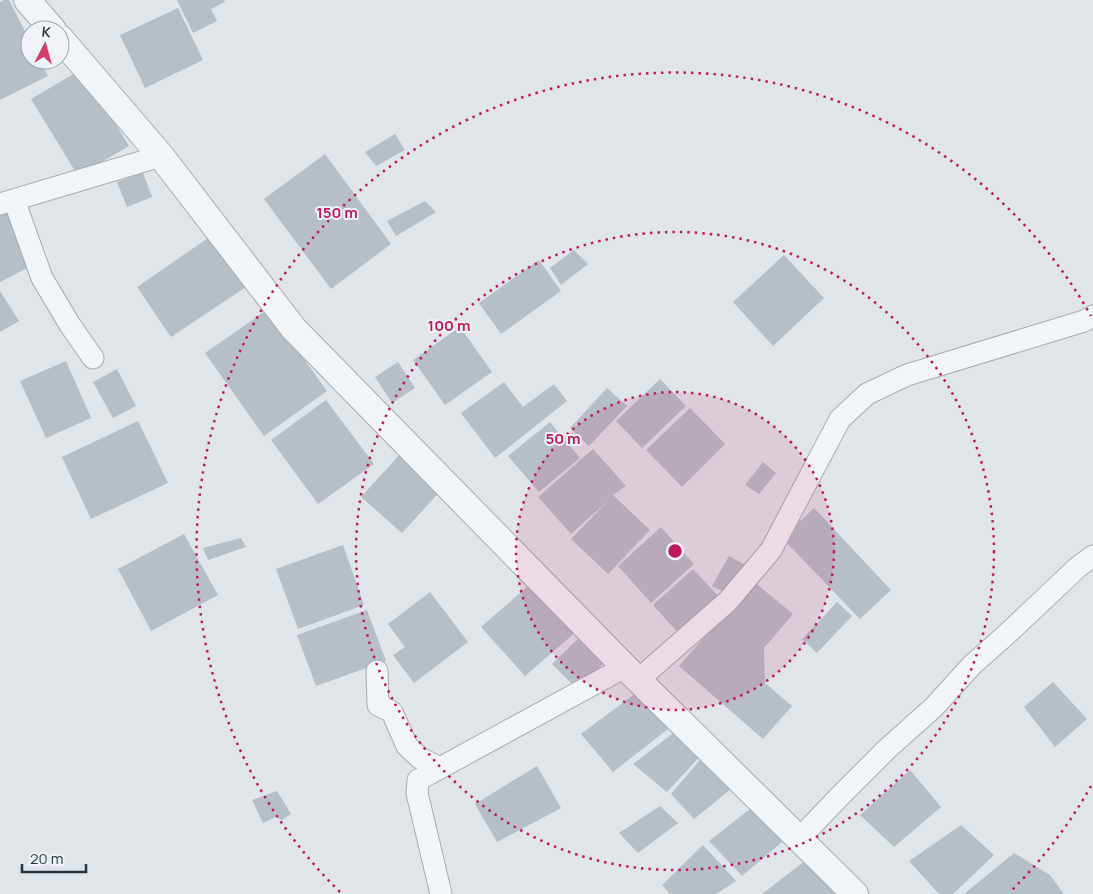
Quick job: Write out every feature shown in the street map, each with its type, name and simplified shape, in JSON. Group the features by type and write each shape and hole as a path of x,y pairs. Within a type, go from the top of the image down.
{"street":[{"path":"27,0 44,20"},
{"path":"70,50 161,156 294,329 631,673 855,894"},
{"path":"93,358 70,325 42,278 7,202 161,156"},
{"path":"441,894 417,793 418,780 631,673 728,601 771,550 840,419 867,394 907,375 1084,321 1093,316"},
{"path":"799,839 887,749 934,707 972,664 1006,635 1078,567 1093,556"},
{"path":"377,671 378,705 392,712 407,746 420,758 440,768"}],"building":[{"path":"9,0 20,21 20,70 45,70 48,76 0,100 0,2"},
{"path":"177,0 224,0 225,2 211,9 217,21 193,33"},
{"path":"178,8 203,60 145,88 120,35"},
{"path":"82,69 129,146 78,176 31,99"},
{"path":"395,134 405,150 376,166 365,152"},
{"path":"325,154 391,244 331,289 264,199"},
{"path":"143,173 152,197 127,207 117,182"},
{"path":"425,201 436,212 396,236 387,221"},
{"path":"11,209 39,262 0,282 0,215"},
{"path":"211,236 246,287 171,337 137,287"},
{"path":"574,250 588,264 561,285 550,268"},
{"path":"784,255 824,298 773,346 733,302"},
{"path":"539,260 561,291 501,334 479,303"},
{"path":"0,291 19,321 0,332"},
{"path":"268,309 327,391 264,436 205,353"},
{"path":"460,327 492,372 445,405 413,360"},
{"path":"66,361 91,418 46,438 20,381"},
{"path":"398,362 415,388 392,403 375,377"},
{"path":"117,369 136,406 113,418 93,382"},
{"path":"660,379 686,406 642,448 616,421"},
{"path":"504,382 523,407 554,384 567,401 495,458 461,413"},
{"path":"607,388 627,406 589,446 570,428"},
{"path":"326,400 374,464 318,504 271,440"},
{"path":"690,408 725,444 682,487 646,450"},
{"path":"138,421 168,483 91,519 62,457"},
{"path":"550,422 580,458 539,492 508,456"},
{"path":"593,449 626,486 613,495 650,530 608,574 571,539 608,501 571,534 538,497"},
{"path":"403,451 444,487 402,533 361,497"},
{"path":"763,462 776,473 759,494 745,485"},
{"path":"814,508 891,590 860,619 782,538"},
{"path":"661,527 694,564 651,603 618,566"},
{"path":"184,534 218,595 151,631 118,569"},
{"path":"241,538 246,547 208,560 203,548"},
{"path":"343,545 364,605 298,629 276,569"},
{"path":"729,556 746,565 730,595 712,586"},
{"path":"693,569 720,598 680,635 653,605"},
{"path":"535,580 578,630 525,676 481,627"},
{"path":"753,581 793,614 764,648 765,683 792,706 763,739 679,666"},
{"path":"430,592 468,642 414,683 393,655 405,647 388,624"},
{"path":"837,602 852,616 817,653 802,639"},
{"path":"367,610 386,661 316,686 297,635"},
{"path":"584,633 608,659 577,689 552,664"},
{"path":"1053,682 1087,719 1055,747 1024,707"},
{"path":"636,693 668,729 613,772 581,734"},
{"path":"676,731 702,754 667,792 633,764"},
{"path":"706,753 736,785 694,819 671,794"},
{"path":"537,766 561,808 497,842 475,804"},
{"path":"910,770 941,807 894,847 860,815"},
{"path":"277,791 291,814 282,820 276,817 263,823 252,800"},
{"path":"755,805 788,837 742,876 709,841"},
{"path":"660,806 678,823 638,853 619,833"},
{"path":"961,825 994,855 953,894 939,894 909,861"},
{"path":"703,845 736,881 716,894 670,894 662,885"},
{"path":"1014,853 1050,875 1064,894 964,894"},
{"path":"806,860 840,894 762,894"}]}
